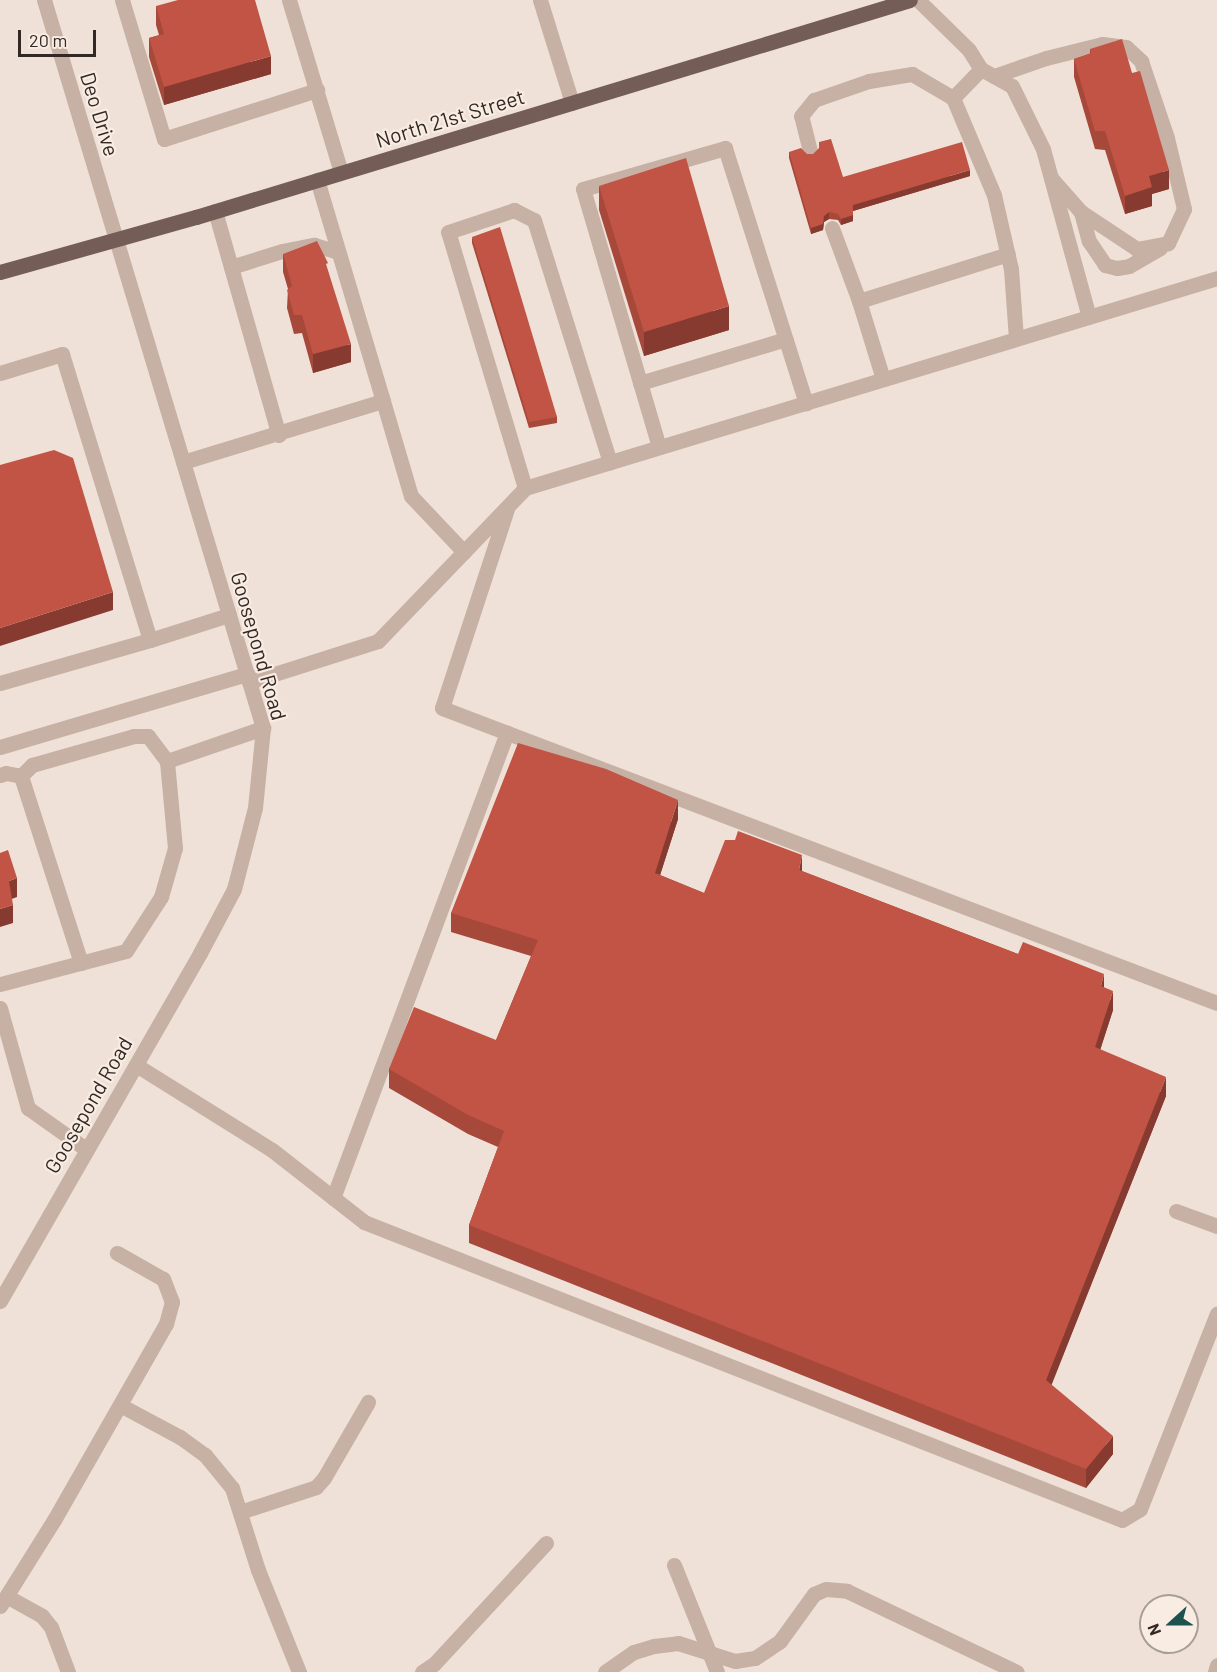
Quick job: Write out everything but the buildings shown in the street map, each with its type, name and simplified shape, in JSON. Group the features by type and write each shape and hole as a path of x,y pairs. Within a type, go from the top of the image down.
{"main road":[{"name":"North 21st Street","path":"0,272 215,211 902,1"}],"street":[{"name":"Deo Drive","path":"44,0 117,240"},
{"path":"122,0 164,139 317,90"},
{"path":"289,0 341,172"},
{"path":"540,0 572,103"},
{"path":"918,0 969,50 988,73 1012,86 1043,149 1089,317"},
{"path":"953,98 988,73 1102,44 1126,47 1141,61 1167,138 1184,209 1168,243 1129,266 1117,268 1105,266 1089,241 1081,212"},
{"path":"810,151 801,116 814,100 869,81 912,74 953,98 994,195 1008,254 1016,339"},
{"path":"660,447 584,189 725,148 806,403"},
{"path":"1051,178 1081,212 1137,249 1163,246"},
{"path":"317,180 411,496 464,552"},
{"path":"525,488 448,232 514,210 534,220 610,462"},
{"path":"215,211 279,435"},
{"path":"832,228 859,301 883,379"},
{"name":"Goosepond Road","path":"0,1301 234,888 255,808 263,728 117,240"},
{"path":"231,267 282,251 314,245 338,252"},
{"path":"859,301 1008,254"},
{"path":"0,747 378,641 525,488 1217,278"},
{"path":"640,382 786,339"},
{"path":"0,374 62,354 150,640"},
{"path":"183,462 279,435 383,401"},
{"path":"508,505 442,708 1217,1004"},
{"path":"0,683 229,615"},
{"path":"167,761 263,728"},
{"path":"333,1198 507,732"},
{"path":"0,984 126,951 161,897 176,848 167,761 148,736 134,736 32,765 21,776"},
{"path":"0,776 6,773 21,776"},
{"path":"21,776 81,963"},
{"path":"0,1008 28,1108 87,1150"},
{"path":"135,1065 272,1150 364,1222 1122,1520 1140,1509 1217,1314"},
{"path":"1176,1211 1217,1226"},
{"path":"68,1672 51,1627 42,1616 4,1601 166,1324 172,1302 163,1279 117,1253"},
{"path":"240,1512 316,1487 324,1478 368,1402"},
{"path":"120,1405 180,1437 205,1455 232,1488 258,1570 299,1672"},
{"path":"432,1669 546,1543"},
{"path":"674,1565 717,1672"},
{"path":"605,1672 634,1652 654,1646 678,1643 735,1661 755,1658 780,1641 814,1594 826,1589 847,1591 1017,1672"},
{"path":"1215,1672 1217,1665"}]}
